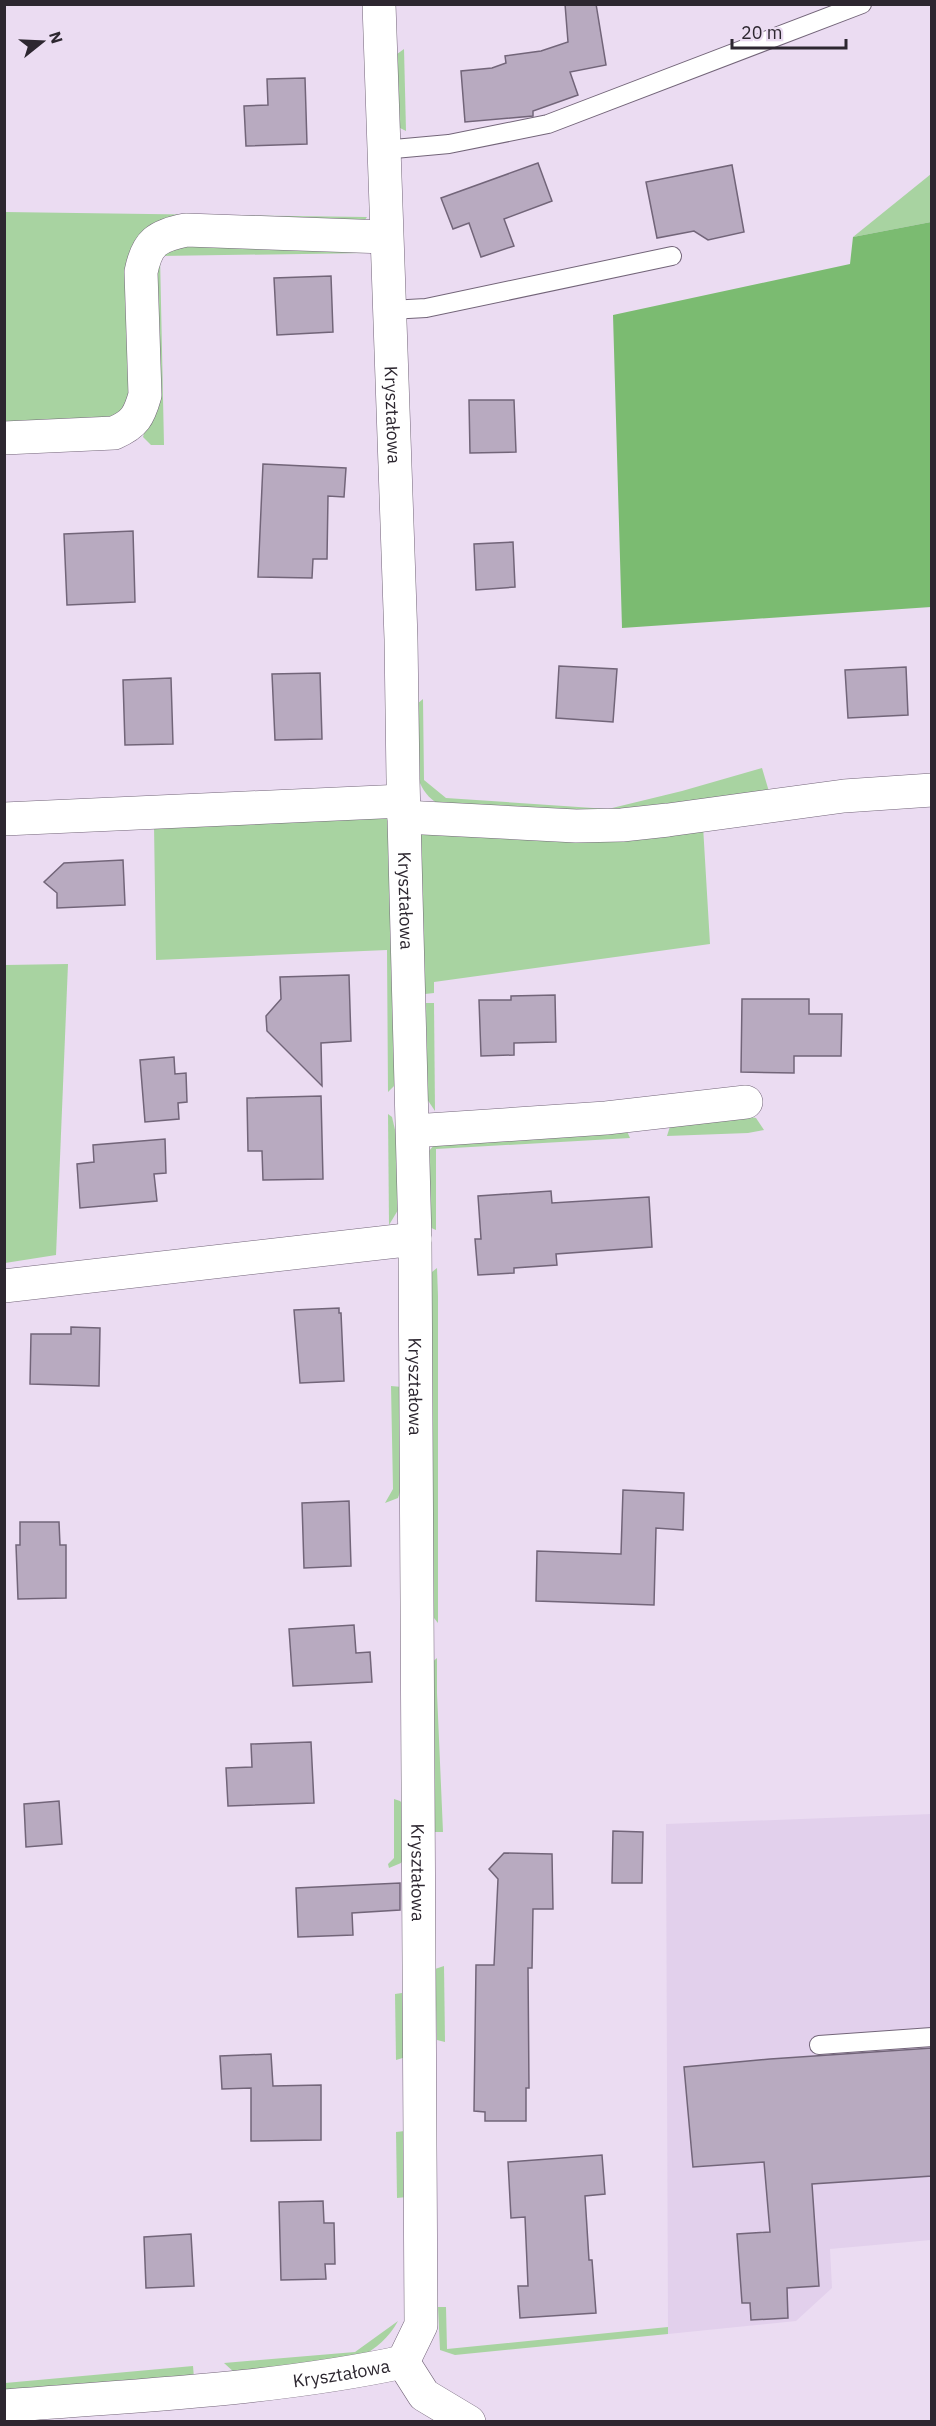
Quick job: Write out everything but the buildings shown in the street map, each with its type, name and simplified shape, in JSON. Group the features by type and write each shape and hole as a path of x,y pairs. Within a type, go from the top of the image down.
{"street":[{"name":"Kryształowa","path":"4,2406 250,2386 360,2372 403,2362 421,2325 415,1239 401,628 379,4"},
{"path":"4,438 114,433 128,427 140,414 145,394 141,272 144,256 153,243 163,235 186,230 386,237"},
{"path":"4,819 404,809 576,826 622,825 844,796 932,790"},
{"path":"413,1131 606,1118 746,1102"},
{"path":"4,1286 415,1239"},
{"path":"403,2362 424,2394 470,2421"}],"lane":[{"path":"383,150 448,144 548,124 862,4"},
{"path":"390,310 426,308 672,256"},
{"path":"819,2045 932,2037"}],"shaded area":[{"path":"931,1814 931,2240 830,2249 832,2288 796,2321 668,2334 666,1824"}],"green space":[{"path":"404,49 406,131 400,128 395,120 393,57"},
{"path":"931,174 931,222 853,237"},
{"path":"5,212 367,217 360,227 165,225 135,393 123,416 5,426"},
{"path":"931,222 931,607 622,628 613,315 850,264 853,237"},
{"path":"195,240 362,247 369,253 160,256 164,445 151,445 143,437 154,401 151,270 157,256 162,251 180,243"},
{"path":"423,699 424,780 446,798 608,809 762,768 770,795 624,816 442,806 429,796 420,783 417,704"},
{"path":"386,814 391,822 395,1085 388,1092 387,950 156,960 154,825"},
{"path":"703,826 710,944 434,982 434,993 425,994 418,833"},
{"path":"68,964 56,1255 5,1263 5,965"},
{"path":"426,1003 434,1003 435,1111 427,1099"},
{"path":"388,1114 392,1117 396,1134 398,1210 389,1225"},
{"path":"746,1116 756,1118 764,1130 748,1133 667,1136 671,1123"},
{"path":"626,1129 630,1138 436,1149 436,1230 429,1227 429,1151 434,1145"},
{"path":"437,1268 438,1623 430,1613 428,1282 432,1272"},
{"path":"391,1386 402,1387 400,1492 398,1498 385,1503 393,1489"},
{"path":"437,1658 443,1832 433,1832 430,1664"},
{"path":"394,1799 404,1805 404,1858 401,1863 389,1868 388,1864 394,1858"},
{"path":"444,1966 445,2042 437,2040 435,1969"},
{"path":"402,1993 406,2057 396,2060 395,1994"},
{"path":"405,2131 407,2197 397,2198 396,2132"},
{"path":"438,2307 446,2307 447,2349 668,2327 668,2334 455,2355 440,2350"},
{"path":"398,2321 382,2342 359,2358 235,2373 224,2363 355,2352"},
{"path":"193,2366 194,2378 5,2395 5,2383"}]}
